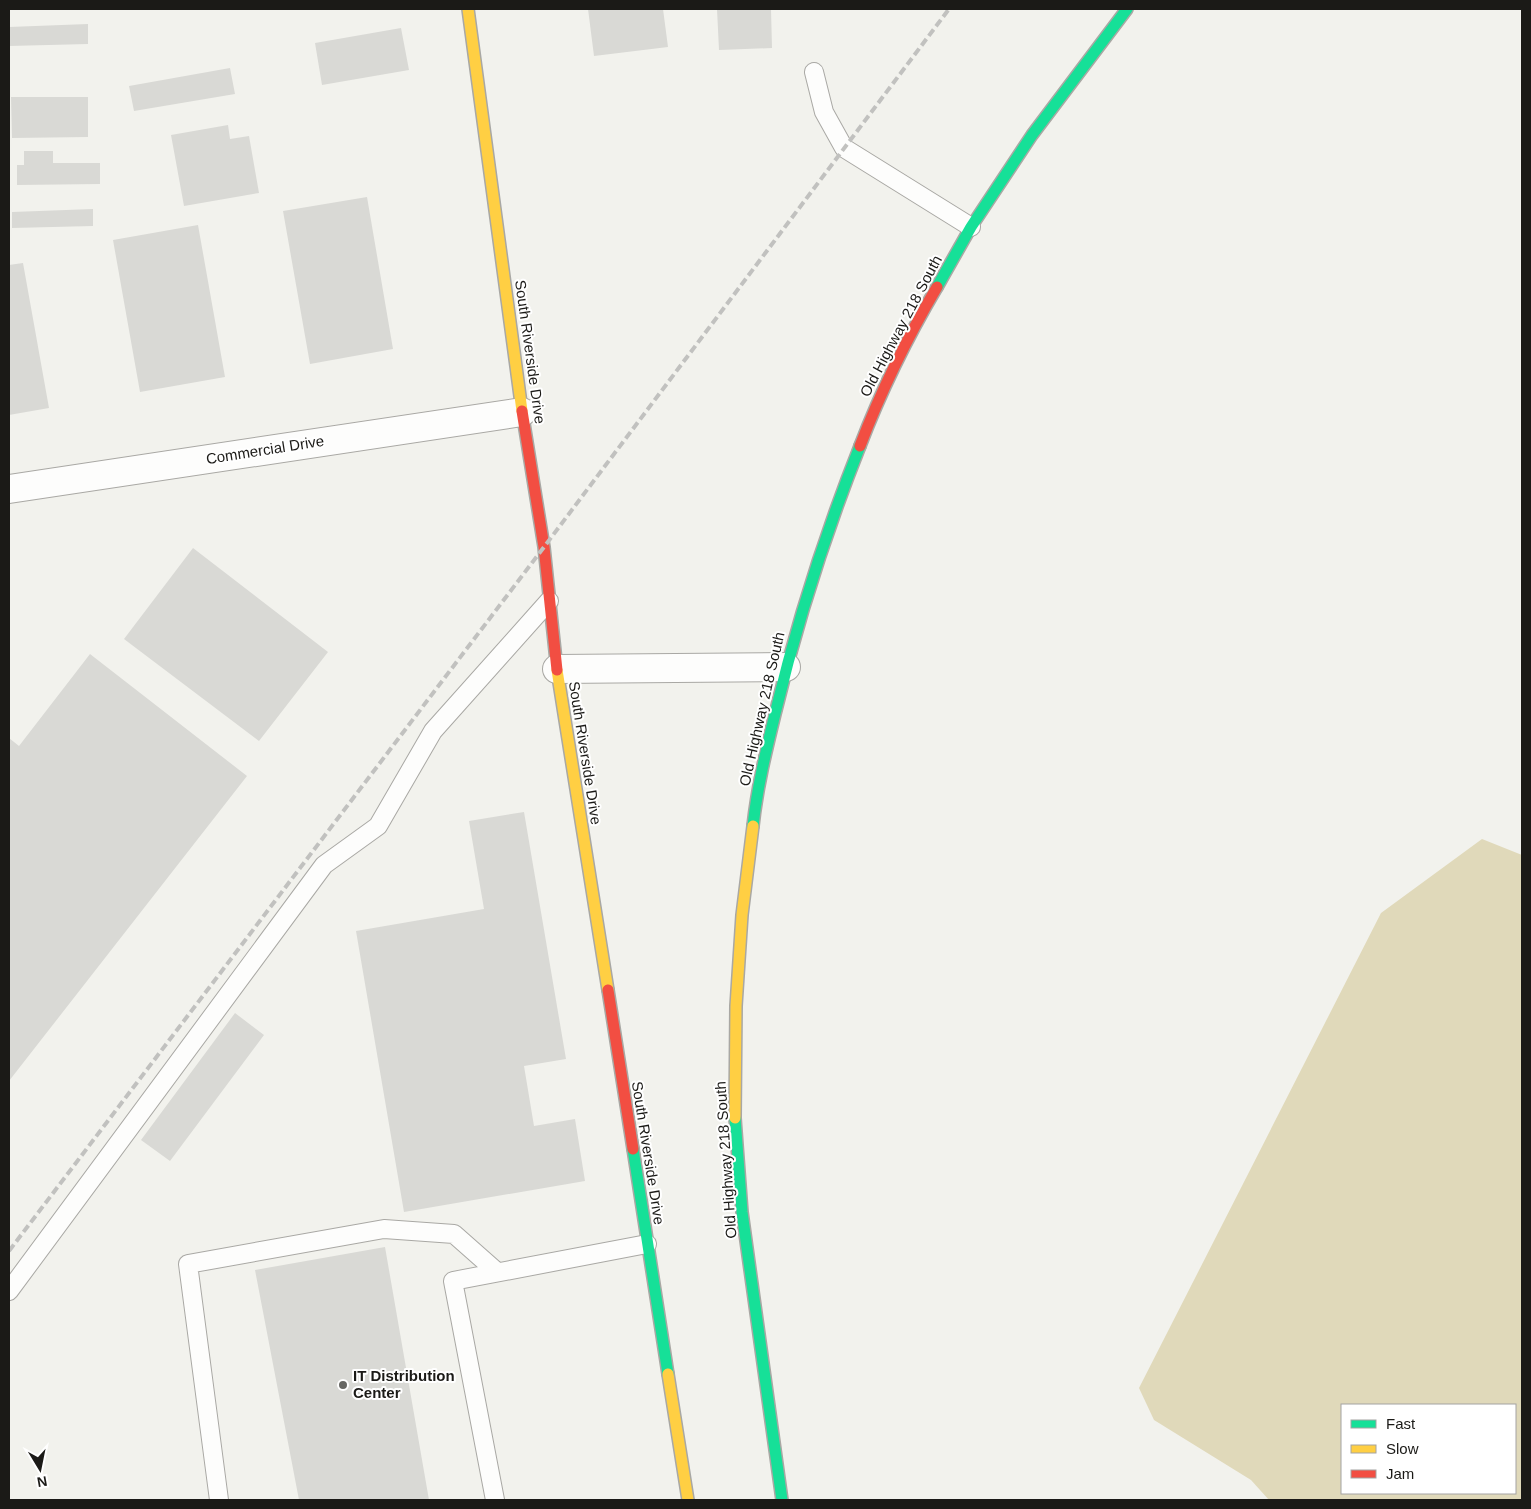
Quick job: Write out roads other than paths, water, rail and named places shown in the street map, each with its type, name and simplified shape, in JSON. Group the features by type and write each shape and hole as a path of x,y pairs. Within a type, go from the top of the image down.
{"main road":[{"name":"South Riverside Drive","path":"468,9 522,412 544,547 556,669 688,1500"},
{"name":"Old Highway 218 South","path":"782,1500 742,1212 735,1111 736,1006 742,916 757,790 786,667 807,592 841,494 878,402 914,328 971,227 1032,135 1127,9"}],"street":[{"name":"Commercial Drive","path":"9,490 522,412"},
{"path":"556,669 786,667"}],"lane":[{"path":"814,72 824,112 844,148 971,227"},
{"path":"9,1291 324,865 378,826 433,731 549,601"},
{"path":"219,1500 188,1264 384,1230 454,1234 497,1272"},
{"path":"495,1500 453,1281 646,1244"}],"railway":[{"path":"9,1251 544,547 949,9"}],"place":[{"name":"IT Distribution Center","path":"343,1385"}]}
